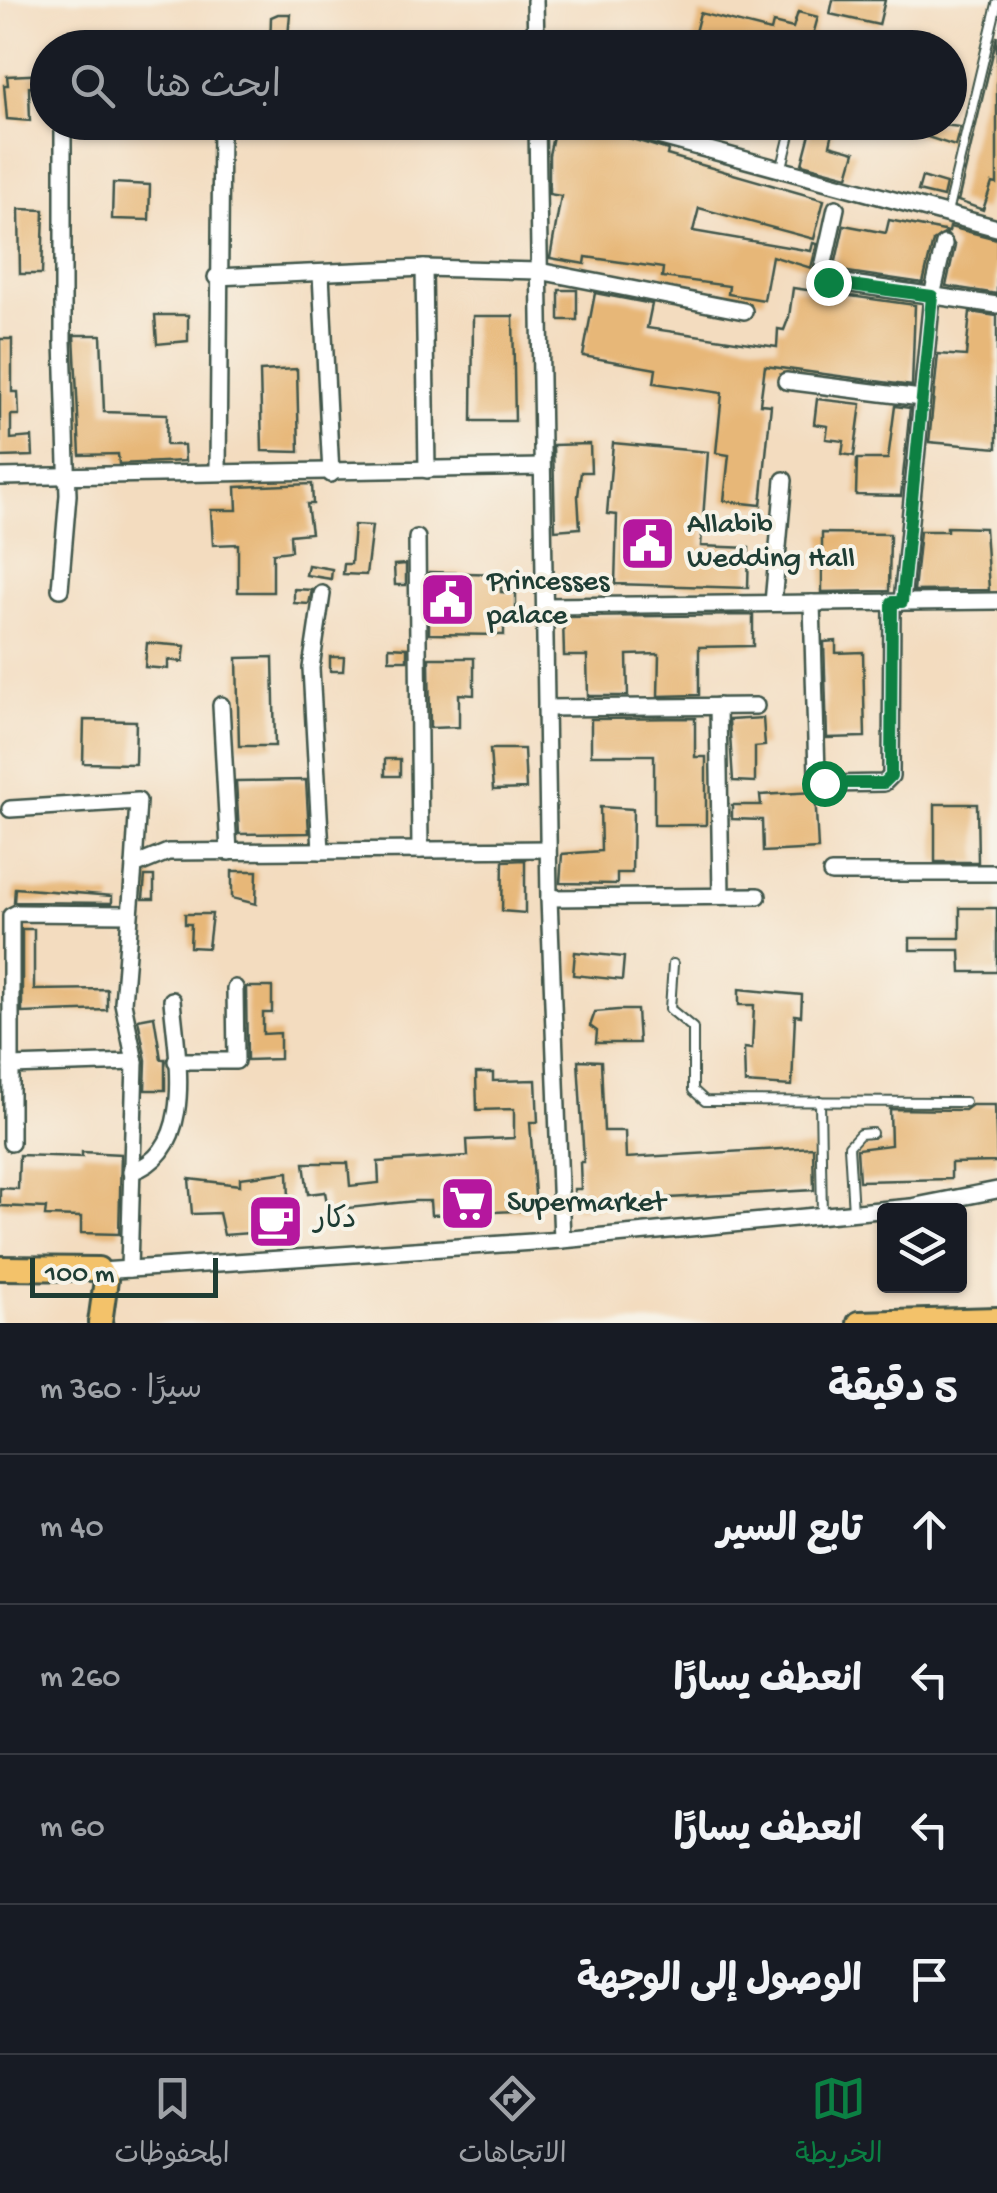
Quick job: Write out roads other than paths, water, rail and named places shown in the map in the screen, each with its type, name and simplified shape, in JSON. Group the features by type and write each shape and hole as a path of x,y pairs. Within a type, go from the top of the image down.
{"main road":[{"path":"0,1268 91,1267 101,1271 106,1280 100,1323"},
{"path":"859,1323 997,1319"}],"street":[{"path":"535,0 536,30"},
{"path":"60,589 68,476 63,140"},
{"path":"218,472 216,277 220,140"},
{"path":"537,140 549,898 562,1240"},
{"path":"671,140 997,228"},
{"path":"836,208 822,272 824,280 997,305"},
{"path":"812,603 817,774 824,783 884,783 891,776 897,602 932,296 944,244"},
{"path":"216,277 424,268 539,271 744,311"},
{"path":"424,268 426,470"},
{"path":"321,274 332,474"},
{"path":"786,380 921,398"},
{"path":"0,477 218,472 332,474 542,467"},
{"path":"773,604 784,480"},
{"path":"417,538 420,850"},
{"path":"320,852 310,668 322,594"},
{"path":"544,606 997,600"},
{"path":"221,705 230,852"},
{"path":"718,706 721,896"},
{"path":"546,708 756,706"},
{"path":"10,809 138,801 122,1003 135,1062 129,1269"},
{"path":"134,866 168,852 548,849"},
{"path":"831,873 997,872"},
{"path":"549,898 758,896"},
{"path":"11,1143 11,916 17,912 129,914"},
{"path":"176,1062 236,1061 235,988"},
{"path":"131,1172 155,1158 172,1133 176,1062 172,1000"},
{"path":"11,1066 135,1062"},
{"path":"101,1271 562,1240 911,1208 997,1190"}],"lane":[{"path":"967,131 997,4"},
{"path":"782,171 789,140"},
{"path":"947,216 965,140"},
{"path":"672,964 670,1010 693,1028 693,1090 697,1096 714,1101 965,1102"},
{"path":"820,1102 822,1216"},
{"path":"853,1212 849,1146 860,1134 872,1133"}],"place":[{"name":"Allabib Wedding Hall","path":"648,543"},
{"name":"Princesses palace","path":"448,600"},
{"name":"Supermarket","path":"468,1204"},
{"name":"دكار","path":"275,1221"}]}
